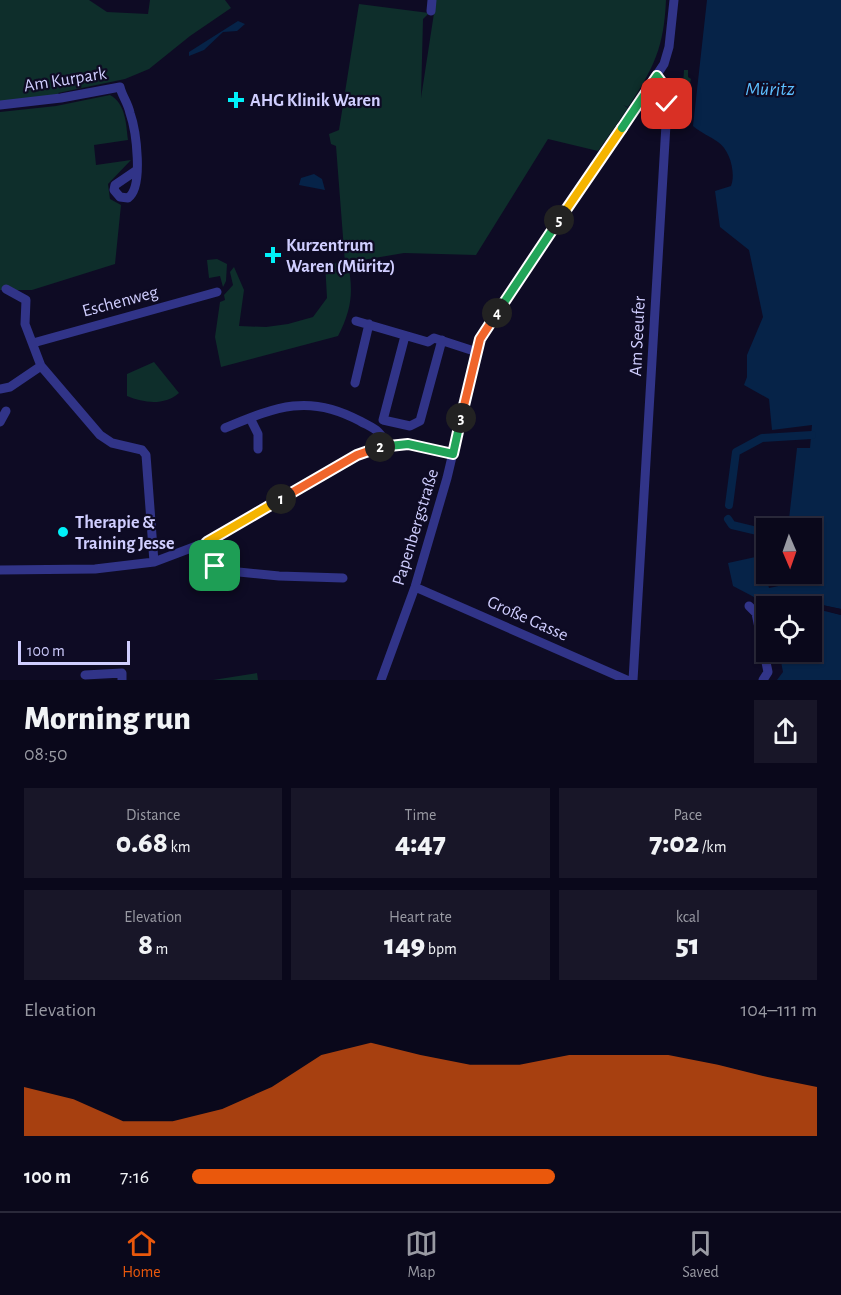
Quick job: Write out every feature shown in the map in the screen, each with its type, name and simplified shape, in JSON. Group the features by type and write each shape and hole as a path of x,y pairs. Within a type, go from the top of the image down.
{"street":[{"path":"431,12 432,0"},
{"path":"657,76 669,48 674,0"},
{"name":"Papenbergstraße","path":"381,680 415,587 453,454 483,333 657,76"},
{"name":"Am Seeufer","path":"633,680 668,91 657,76"},
{"name":"Am Kurpark","path":"0,105 62,99 120,87 131,115 137,170"},
{"path":"6,289 26,300 25,324 41,366 100,435 112,443 142,450 146,455 154,562"},
{"name":"Eschenweg","path":"33,343 217,292"},
{"path":"356,321 428,342 434,338 442,340 477,352"},
{"path":"355,383 369,324"},
{"path":"405,336 383,420 410,426 420,421 442,340"},
{"path":"0,389 10,387 41,366"},
{"path":"225,428 291,405 321,405 347,414 379,431 385,445"},
{"path":"0,422 6,411"},
{"path":"250,418 258,434 258,448"},
{"path":"0,570 95,569 154,562 207,542 357,455 385,445 408,444 453,454"},
{"path":"207,542 212,561 219,570 279,576 343,578"},
{"name":"Große Gasse","path":"415,587 627,680"},
{"path":"748,606 756,613 768,672 763,680"},
{"path":"85,675 122,673 122,680"}],"green space":[{"path":"0,0 89,0 107,12 148,14 150,0 225,0 231,8 190,36 149,69 125,79 58,93 61,98 0,105"},
{"path":"436,0 666,0 663,31 651,68 628,107 623,105 628,108 598,151 548,139 476,255 404,253 345,263 336,146 331,144 329,134 339,130 359,4 429,13 423,19 421,98"},
{"path":"684,70 688,70 688,77 691,79 686,100 682,100"},
{"path":"110,95 122,109 128,140 94,145 96,165 131,160 108,184 110,199 121,205 115,264 32,290 0,290 0,112 56,106"},
{"path":"217,259 227,264 226,281 223,287 220,276 209,278 207,260"},
{"path":"325,262 348,265 350,275 350,301 338,336 221,367 215,337 220,302 225,300 224,295 233,285 230,272 234,267 244,290 239,326 266,327 313,317 327,298"},
{"path":"154,362 179,393 160,402 127,396 127,374"},
{"path":"257,673 258,680 213,680"}],"water":[{"name":"Müritz","path":"707,0 841,0 841,609 822,605 822,596 756,596 756,598 733,586 728,563 756,557 756,584 768,584 769,588 788,584 822,584 822,518 789,518 797,448 810,448 812,425 772,430 769,399 744,385 747,377 747,355 763,317 749,250 720,227 715,191 731,186 733,175 729,156 718,142 693,126"},
{"path":"238,21 245,24 237,31 223,32 204,50 189,56 189,52"},
{"path":"314,174 322,179 325,190 299,185 301,178"},
{"path":"822,610 841,615 841,680 777,680 783,672 781,662 822,662"}],"pier":[{"path":"822,605 841,609 841,615 822,610"}],"waterway":[{"path":"729,505 736,452 762,438 812,435"},
{"path":"728,519 732,525 756,531"}],"place":[{"name":"AHG Klinik Waren","path":"236,100"},
{"name":"Kurzentrum Waren (Müritz)","path":"273,255"},
{"name":"Therapie & Training Jesse","path":"63,532"}],"route":[{"path":"215,566 207,542 357,455 368,450 396,444 408,444 453,454 483,333 657,76 668,91 667,104"}]}
